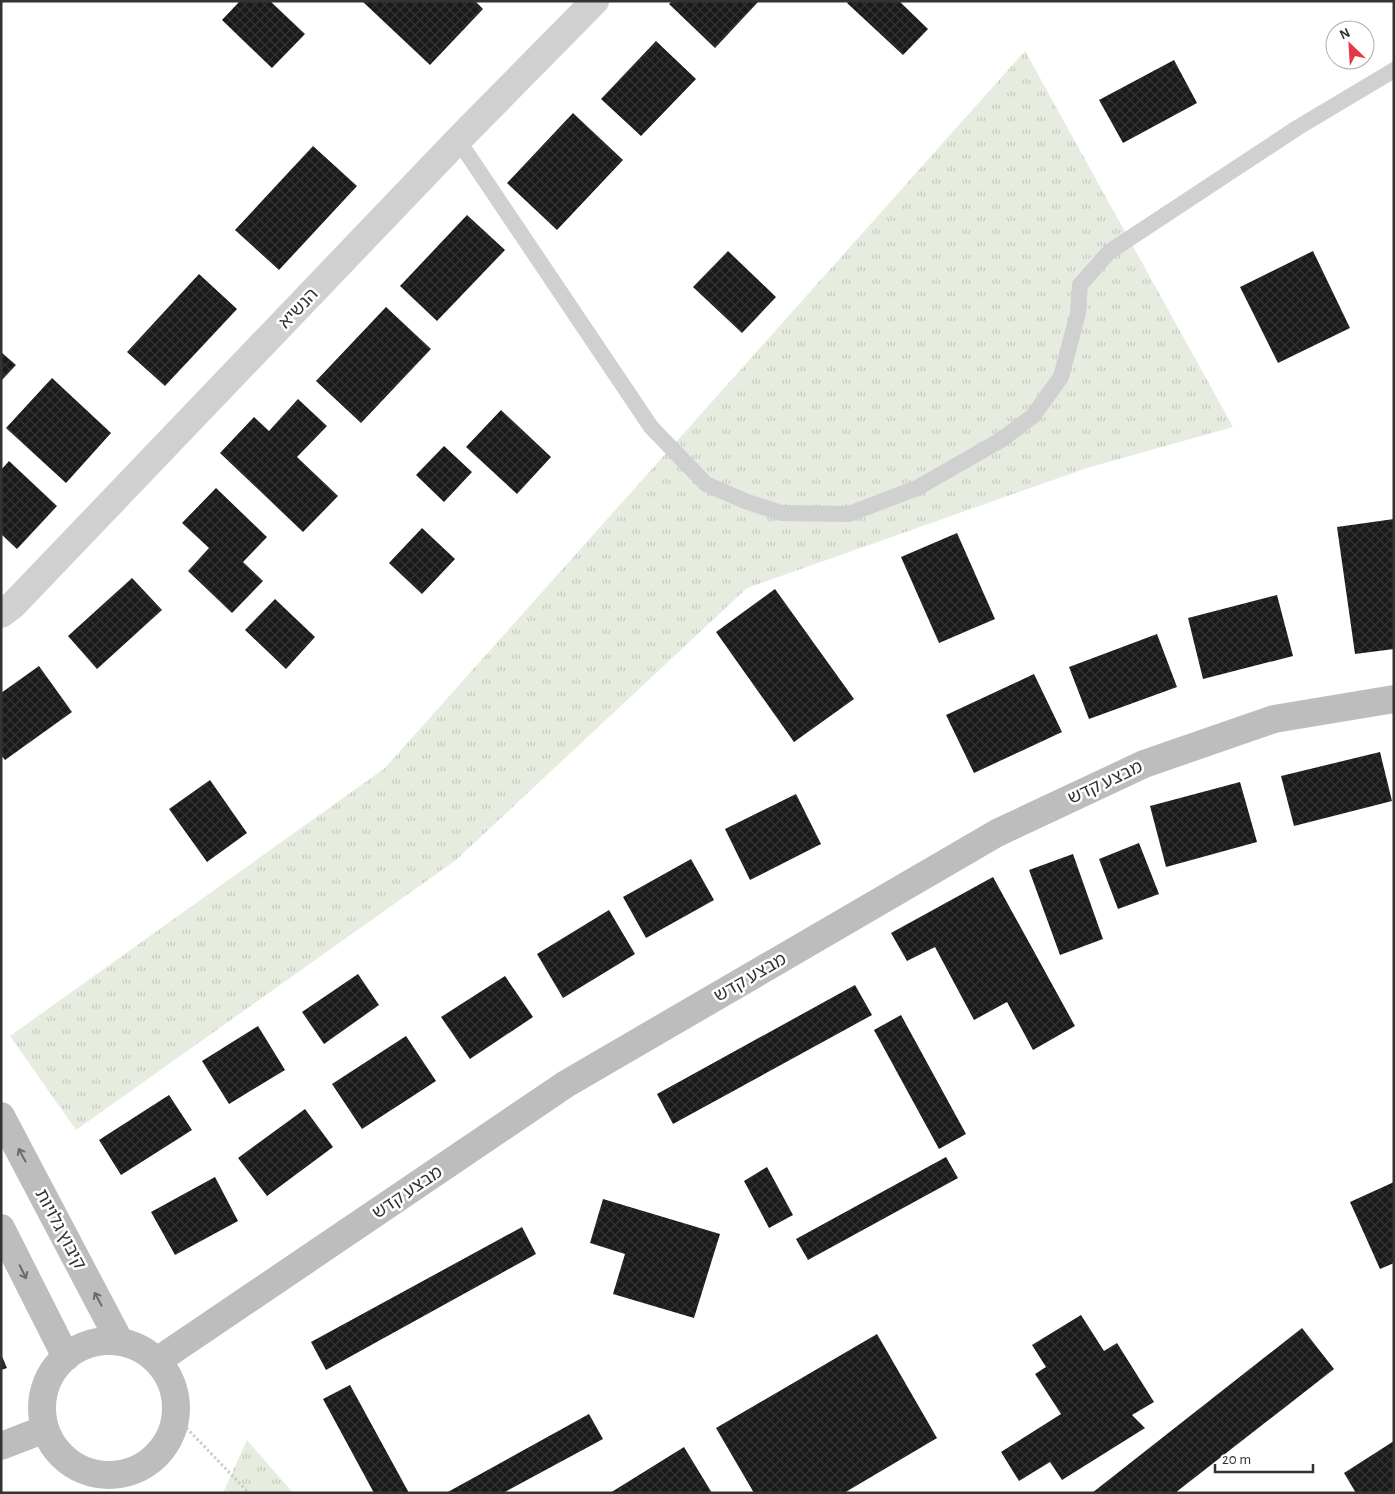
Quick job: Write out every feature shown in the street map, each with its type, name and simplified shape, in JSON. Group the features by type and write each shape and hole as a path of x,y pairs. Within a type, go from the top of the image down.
{"street":[{"name":"הנשיא","path":"1,614 13,605 458,140 594,1"},
{"name":"מבצע קדש","path":"157,1361 566,1084 997,833 1144,764 1274,719 1394,699"},
{"name":"קיבוץ גלויות","path":"1,1116 120,1342"},
{"path":"1,1228 66,1357"},
{"path":"120,1342 140,1348 157,1361 169,1377 176,1396 176,1417 170,1436 159,1453 143,1466 128,1483 85,1470 68,1461 54,1446 45,1429 42,1410 45,1390 53,1372 66,1357 82,1347 92,1344 120,1342"},
{"path":"1,1446 45,1429"}],"lane":[{"path":"458,140 650,427 706,484 745,501 781,513 849,514 918,488 1001,440 1033,416 1061,377 1078,313 1080,285 1109,252 1297,128 1394,70"}],"path":[{"path":"176,1417 249,1493"}],"green space":[{"path":"1025,51 1233,427 1087,468 747,588 456,860 76,1130 10,1036 385,768"},
{"path":"247,1440 293,1493 223,1493"}],"building":[{"path":"240,1 270,1 305,34 272,68 222,20"},
{"path":"362,1 475,1 483,9 430,65"},
{"path":"672,1 759,1 715,48 669,4"},
{"path":"849,1 899,1 928,29 903,55 847,3"},
{"path":"656,41 696,79 641,136 601,99"},
{"path":"1174,60 1197,103 1123,143 1099,100"},
{"path":"573,113 623,160 557,230 507,183"},
{"path":"313,146 357,186 279,270 235,230"},
{"path":"467,215 505,250 437,321 400,286"},
{"path":"728,251 776,297 742,333 693,287"},
{"path":"1313,251 1350,328 1278,363 1240,287"},
{"path":"199,274 237,309 165,386 127,352"},
{"path":"386,307 431,349 361,423 316,381"},
{"path":"1,352 16,365 1,381"},
{"path":"52,378 111,433 66,483 6,428"},
{"path":"298,399 327,426 297,457 338,496 303,532 220,453 254,417 269,431"},
{"path":"501,410 551,457 517,494 466,447"},
{"path":"444,446 472,472 444,502 416,475"},
{"path":"9,461 57,506 17,549 1,534 1,470"},
{"path":"216,488 267,537 243,562 263,581 232,613 188,571 209,548 182,523"},
{"path":"1394,519 1394,649 1355,654 1337,527"},
{"path":"422,528 455,559 422,594 389,563"},
{"path":"957,533 995,619 939,643 901,557"},
{"path":"132,578 162,610 97,669 68,636"},
{"path":"775,589 854,699 794,742 716,632"},
{"path":"1277,595 1293,656 1203,679 1188,618"},
{"path":"275,599 315,637 286,669 245,630"},
{"path":"1157,634 1177,687 1089,719 1069,667"},
{"path":"39,666 72,712 5,760 1,755 1,693"},
{"path":"1034,674 1062,732 974,773 946,715"},
{"path":"1380,752 1392,801 1294,826 1281,776"},
{"path":"210,780 247,833 207,862 169,809"},
{"path":"1240,782 1257,842 1166,867 1150,806"},
{"path":"796,794 821,844 750,880 725,829"},
{"path":"1139,843 1159,894 1118,909 1099,859"},
{"path":"1073,854 1103,939 1060,955 1029,870"},
{"path":"691,859 714,900 646,938 623,897"},
{"path":"993,877 1075,1026 1033,1050 1007,1002 974,1020 935,947 907,961 891,933"},
{"path":"609,910 635,954 563,998 537,954"},
{"path":"358,974 379,1005 324,1044 302,1012"},
{"path":"505,976 533,1017 470,1059 441,1017"},
{"path":"855,985 872,1015 673,1124 657,1094"},
{"path":"901,1015 966,1134 939,1149 874,1030"},
{"path":"258,1026 285,1070 229,1104 202,1061"},
{"path":"406,1036 436,1081 362,1129 332,1084"},
{"path":"169,1095 192,1130 121,1175 99,1140"},
{"path":"305,1109 333,1147 267,1196 238,1158"},
{"path":"946,1157 958,1178 808,1260 796,1239"},
{"path":"767,1167 793,1215 769,1228 744,1181"},
{"path":"215,1177 238,1221 175,1255 151,1212"},
{"path":"1394,1182 1394,1263 1380,1269 1350,1202"},
{"path":"603,1199 720,1234 694,1318 613,1294 625,1254 590,1243"},
{"path":"522,1227 536,1254 326,1370 311,1342"},
{"path":"1081,1315 1104,1351 1117,1343 1154,1402 1132,1415 1145,1428 1062,1480 1050,1462 1019,1481 1001,1452 1061,1414 1035,1374 1046,1367 1032,1345"},
{"path":"1302,1328 1334,1369 1175,1493 1092,1493"},
{"path":"877,1334 937,1438 844,1493 754,1493 716,1428"},
{"path":"1,1354 7,1368 1,1370"},
{"path":"350,1385 409,1493 374,1493 323,1399"},
{"path":"589,1414 603,1439 503,1493 446,1493"},
{"path":"1394,1441 1394,1493 1356,1493 1344,1473"},
{"path":"684,1447 712,1493 610,1493"}]}
